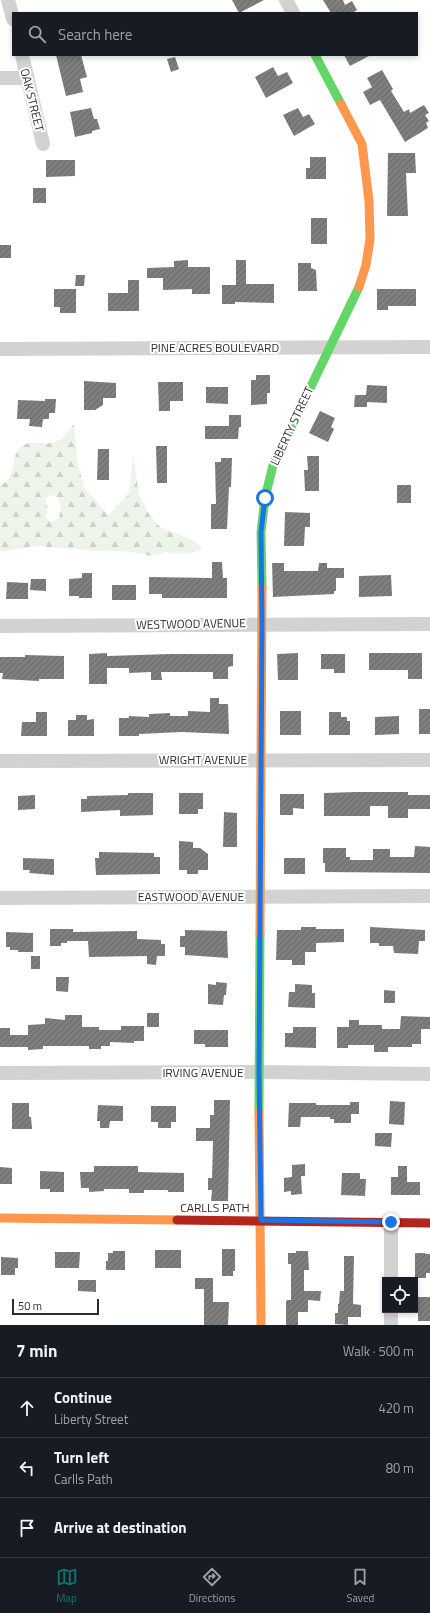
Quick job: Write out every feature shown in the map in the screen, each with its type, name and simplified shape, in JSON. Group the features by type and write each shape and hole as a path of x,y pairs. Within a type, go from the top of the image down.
{"street":[{"path":"8,0 12,15"},
{"path":"286,0 292,12"},
{"name":"OAK STREET","path":"22,56 43,144"},
{"name":"LIBERTY STREET","path":"261,1325 259,1072 262,624 261,532 265,498 273,465 357,292 366,265 370,239 369,201 362,144 316,56"},
{"path":"0,78 27,78"},
{"name":"PINE ACRES BOULEVARD","path":"0,349 430,347"},
{"name":"WESTWOOD AVENUE","path":"0,626 430,624"},
{"name":"WRIGHT AVENUE","path":"0,761 430,760"},
{"name":"EASTWOOD AVENUE","path":"0,898 430,896"},
{"name":"IRVING AVENUE","path":"0,1074 259,1072 430,1074"},
{"name":"CARLLS PATH","path":"0,1218 430,1223"},
{"path":"391,1222 391,1277"},
{"path":"391,1313 391,1325"}],"green space":[{"path":"74,424 78,465 84,487 108,515 129,494 133,456 139,494 150,516 160,527 195,541 203,550 183,554 166,552 152,556 125,551 99,551 36,546 0,551 0,485 9,478 17,451 25,444 35,442 55,442 63,437","holes":["50,495 58,497 61,507 59,518 52,522 48,520 46,515 48,508 46,498"]}],"building":[{"path":"232,0 264,0 241,12 238,12"},
{"path":"323,0 343,0 345,5 352,1 357,10 354,12 330,12"},
{"path":"56,56 81,56 87,77 80,79 83,92 66,96"},
{"path":"345,56 369,56 350,66"},
{"path":"175,57 179,69 171,72 167,59"},
{"path":"273,67 278,76 287,72 293,83 266,98 255,77"},
{"path":"382,70 393,89 391,91 404,112 409,109 410,113 424,105 429,113 425,115 429,121 426,123 428,128 405,142 380,100 370,105 363,92 372,87 367,78"},
{"path":"91,108 94,119 97,119 100,129 92,131 92,133 75,137 70,112"},
{"path":"298,108 303,117 309,114 315,124 294,136 283,115"},
{"path":"388,153 415,153 416,173 406,173 408,216 387,216"},
{"path":"310,157 326,157 326,179 306,179 306,168 310,168"},
{"path":"46,160 75,160 75,176 46,177"},
{"path":"33,188 46,188 46,203 33,203"},
{"path":"311,218 327,218 327,244 311,244"},
{"path":"0,245 11,245 11,258 0,258"},
{"path":"188,260 188,267 210,267 210,294 192,294 192,289 163,290 163,278 147,278 147,268 174,267 174,261"},
{"path":"236,260 246,260 246,284 274,284 274,303 235,302 235,304 222,304 222,285 236,285"},
{"path":"298,263 311,263 311,268 316,270 317,291 298,291"},
{"path":"76,275 85,275 84,286 75,286"},
{"path":"128,280 139,280 139,311 108,311 108,293 128,293"},
{"path":"54,289 76,289 76,313 60,313 60,307 54,307"},
{"path":"377,289 416,289 416,306 388,306 388,310 377,310"},
{"path":"256,375 270,375 270,393 267,393 267,404 251,405 251,380 256,380"},
{"path":"84,381 116,383 116,398 103,398 103,405 95,410 84,410"},
{"path":"158,382 183,382 183,401 170,401 170,411 159,411"},
{"path":"367,385 387,386 387,403 367,402 367,407 354,407 355,395 366,395"},
{"path":"206,387 228,387 228,404 206,403"},
{"path":"45,399 56,399 55,413 49,413 49,419 43,419 42,427 29,426 30,419 17,419 18,400 45,401"},
{"path":"320,411 335,418 331,427 334,429 328,442 309,433"},
{"path":"229,415 241,415 241,427 239,427 238,439 205,439 205,426 229,426"},
{"path":"156,446 167,446 167,483 157,483"},
{"path":"98,449 109,449 109,480 97,480"},
{"path":"307,456 319,456 319,491 305,491 304,470 308,470"},
{"path":"221,458 232,458 227,529 211,529 211,504 216,504 215,462 221,462"},
{"path":"397,485 411,485 411,503 397,503"},
{"path":"285,512 310,513 310,527 305,527 304,546 284,546"},
{"path":"212,562 222,562 223,578 227,578 227,598 162,598 162,594 149,594 149,577 212,578"},
{"path":"272,563 284,563 284,571 318,571 319,563 327,563 327,568 344,568 344,578 336,578 336,591 334,591 334,594 273,597"},
{"path":"82,573 92,573 92,598 69,596 69,579 82,578"},
{"path":"391,575 392,596 359,597 359,576"},
{"path":"31,579 46,579 46,591 30,590"},
{"path":"7,582 28,583 28,599 6,599"},
{"path":"112,585 136,585 136,600 112,600"},
{"path":"107,653 107,656 233,654 233,666 228,667 228,679 213,679 213,672 161,672 162,680 151,680 151,672 129,673 129,668 107,668 107,684 89,684 89,654"},
{"path":"298,653 298,680 278,680 277,654"},
{"path":"369,653 422,653 422,679 408,679 408,670 369,670"},
{"path":"321,654 345,654 345,673 334,673 334,669 321,669"},
{"path":"25,655 64,656 64,679 39,679 39,681 2,679 3,673 0,673 0,657 25,657"},
{"path":"210,698 219,698 219,704 228,704 229,734 182,732 139,734 139,736 119,736 119,718 129,718 129,716 149,717 149,714 170,713 170,716 188,716 188,711 210,712"},
{"path":"419,709 430,709 430,734 419,734"},
{"path":"280,711 301,711 301,735 280,735"},
{"path":"36,712 47,712 47,736 21,736 22,722 36,722"},
{"path":"329,712 341,712 341,717 347,717 347,721 350,721 350,735 329,735"},
{"path":"76,715 87,715 87,720 94,719 94,736 68,736 68,720 76,720"},
{"path":"399,716 399,734 375,735 375,717"},
{"path":"408,792 408,795 430,795 430,809 408,809 408,818 388,818 388,806 370,806 370,816 324,816 324,793"},
{"path":"128,793 153,793 153,815 120,816 120,810 81,812 81,799 87,799 87,796 128,795"},
{"path":"179,793 203,793 203,809 198,809 198,814 179,814"},
{"path":"280,794 304,794 304,809 293,808 293,815 280,815"},
{"path":"35,795 35,809 18,810 18,796"},
{"path":"224,812 237,813 237,847 223,847"},
{"path":"179,841 193,842 193,848 200,848 208,854 208,870 198,870 198,874 187,874 187,870 179,870"},
{"path":"415,846 430,847 430,873 325,872 325,863 323,863 323,848 346,848 346,857 350,857 350,860 373,860 373,849 390,849 390,857 414,857"},
{"path":"99,852 154,853 154,857 160,857 160,874 96,875 95,858 99,858"},
{"path":"23,858 54,859 54,875 29,873 30,870 23,870"},
{"path":"284,858 305,858 305,874 284,874"},
{"path":"301,927 316,927 316,929 344,929 344,942 316,943 316,952 305,952 305,965 292,965 292,960 276,960 277,930 301,930"},
{"path":"370,927 425,930 425,941 419,941 418,954 394,953 393,946 379,946 379,943 370,943"},
{"path":"50,929 73,929 73,932 137,931 137,939 161,940 161,944 165,944 165,956 157,956 156,965 147,964 147,956 89,957 88,941 67,941 67,943 61,943 61,946 50,946"},
{"path":"185,930 227,931 228,958 185,955 185,947 180,947 180,936 185,936"},
{"path":"6,932 33,933 33,952 18,952 18,950 10,950 10,947 6,947"},
{"path":"31,956 40,956 40,969 31,969"},
{"path":"56,977 69,977 68,992 56,991"},
{"path":"216,982 227,983 223,1005 208,1004 208,984 216,985"},
{"path":"295,984 312,985 312,993 315,993 315,1008 288,1007 289,992 295,992"},
{"path":"384,990 395,991 395,1003 384,1003"},
{"path":"147,1013 159,1013 159,1027 147,1027"},
{"path":"65,1015 82,1015 82,1027 99,1027 99,1030 121,1030 121,1026 144,1026 144,1041 134,1041 134,1043 110,1042 110,1046 101,1046 101,1049 89,1049 89,1046 43,1046 43,1049 28,1050 28,1047 0,1047 0,1028 10,1028 10,1035 28,1035 28,1025 45,1024 45,1018 65,1020"},
{"path":"401,1016 430,1017 430,1029 421,1029 421,1044 412,1044 412,1047 388,1047 388,1052 374,1052 374,1045 348,1045 348,1048 337,1048 337,1027 349,1027 349,1020 359,1020 359,1025 382,1025 382,1029 400,1029"},
{"path":"293,1027 316,1027 316,1048 285,1047 285,1033 293,1033"},
{"path":"194,1030 228,1030 228,1047 205,1047 205,1044 194,1044"},
{"path":"214,1100 230,1100 228,1201 211,1201 212,1190 208,1190 208,1178 212,1178 213,1141 196,1141 196,1128 210,1128 210,1115 214,1115"},
{"path":"390,1101 405,1102 404,1125 389,1124"},
{"path":"350,1102 359,1102 359,1114 351,1114 351,1123 334,1123 334,1119 330,1119 330,1117 301,1117 300,1127 288,1127 289,1103 350,1105"},
{"path":"12,1103 29,1103 29,1117 31,1117 32,1129 12,1129"},
{"path":"98,1105 123,1106 123,1121 110,1121 109,1128 100,1128 100,1121 97,1121"},
{"path":"151,1106 176,1106 176,1122 171,1122 171,1128 158,1128 158,1122 151,1122"},
{"path":"375,1133 392,1133 391,1147 375,1146"},
{"path":"305,1164 305,1176 301,1176 302,1194 291,1195 291,1191 284,1192 284,1178 292,1177 292,1165"},
{"path":"94,1166 138,1166 138,1172 184,1173 184,1192 144,1190 144,1193 129,1193 129,1189 104,1189 104,1191 89,1192 89,1188 81,1188 80,1172 94,1172"},
{"path":"398,1166 407,1166 407,1182 420,1182 420,1195 391,1195 391,1177 398,1177"},
{"path":"0,1167 12,1168 12,1184 0,1184"},
{"path":"40,1171 64,1172 64,1192 50,1192 50,1189 40,1189"},
{"path":"342,1173 360,1173 360,1179 366,1179 365,1196 341,1195"},
{"path":"222,1249 235,1249 235,1271 233,1271 233,1276 222,1276"},
{"path":"155,1250 181,1250 181,1268 155,1268"},
{"path":"113,1251 125,1251 125,1270 106,1270 108,1253 113,1253"},
{"path":"296,1251 308,1251 309,1270 304,1270 304,1291 321,1291 320,1301 308,1300 308,1312 298,1312 298,1325 286,1325 286,1302 287,1300 291,1300 291,1264 288,1264 288,1253 296,1253"},
{"path":"55,1252 80,1252 79,1268 55,1268"},
{"path":"415,1253 430,1254 430,1273 426,1273 426,1278 415,1277"},
{"path":"344,1256 354,1256 353,1304 361,1305 361,1317 348,1317 348,1325 335,1324 335,1313 338,1313 340,1291 344,1291"},
{"path":"1,1257 18,1258 18,1268 15,1268 15,1275 1,1275"},
{"path":"195,1278 213,1278 213,1302 229,1302 228,1325 204,1325 204,1289 195,1289"},
{"path":"78,1280 96,1280 96,1292 78,1291"},
{"path":"418,1297 430,1297 430,1321 418,1321"}],"traffic: fast":[{"path":"316,56 341,104"},
{"path":"262,588 261,532 265,498 273,465 359,287"},
{"path":"259,1112 260,934"}],"traffic: slow":[{"path":"341,104 362,144 369,201 370,239 366,265 359,287"},
{"path":"260,934 262,588"},
{"path":"259,1112 261,1325"},
{"path":"0,1218 177,1220"}],"traffic: jam":[{"path":"177,1220 430,1223"}],"route":[{"path":"265,498 261,532 262,624 259,1072 261,1220 391,1222"}]}
